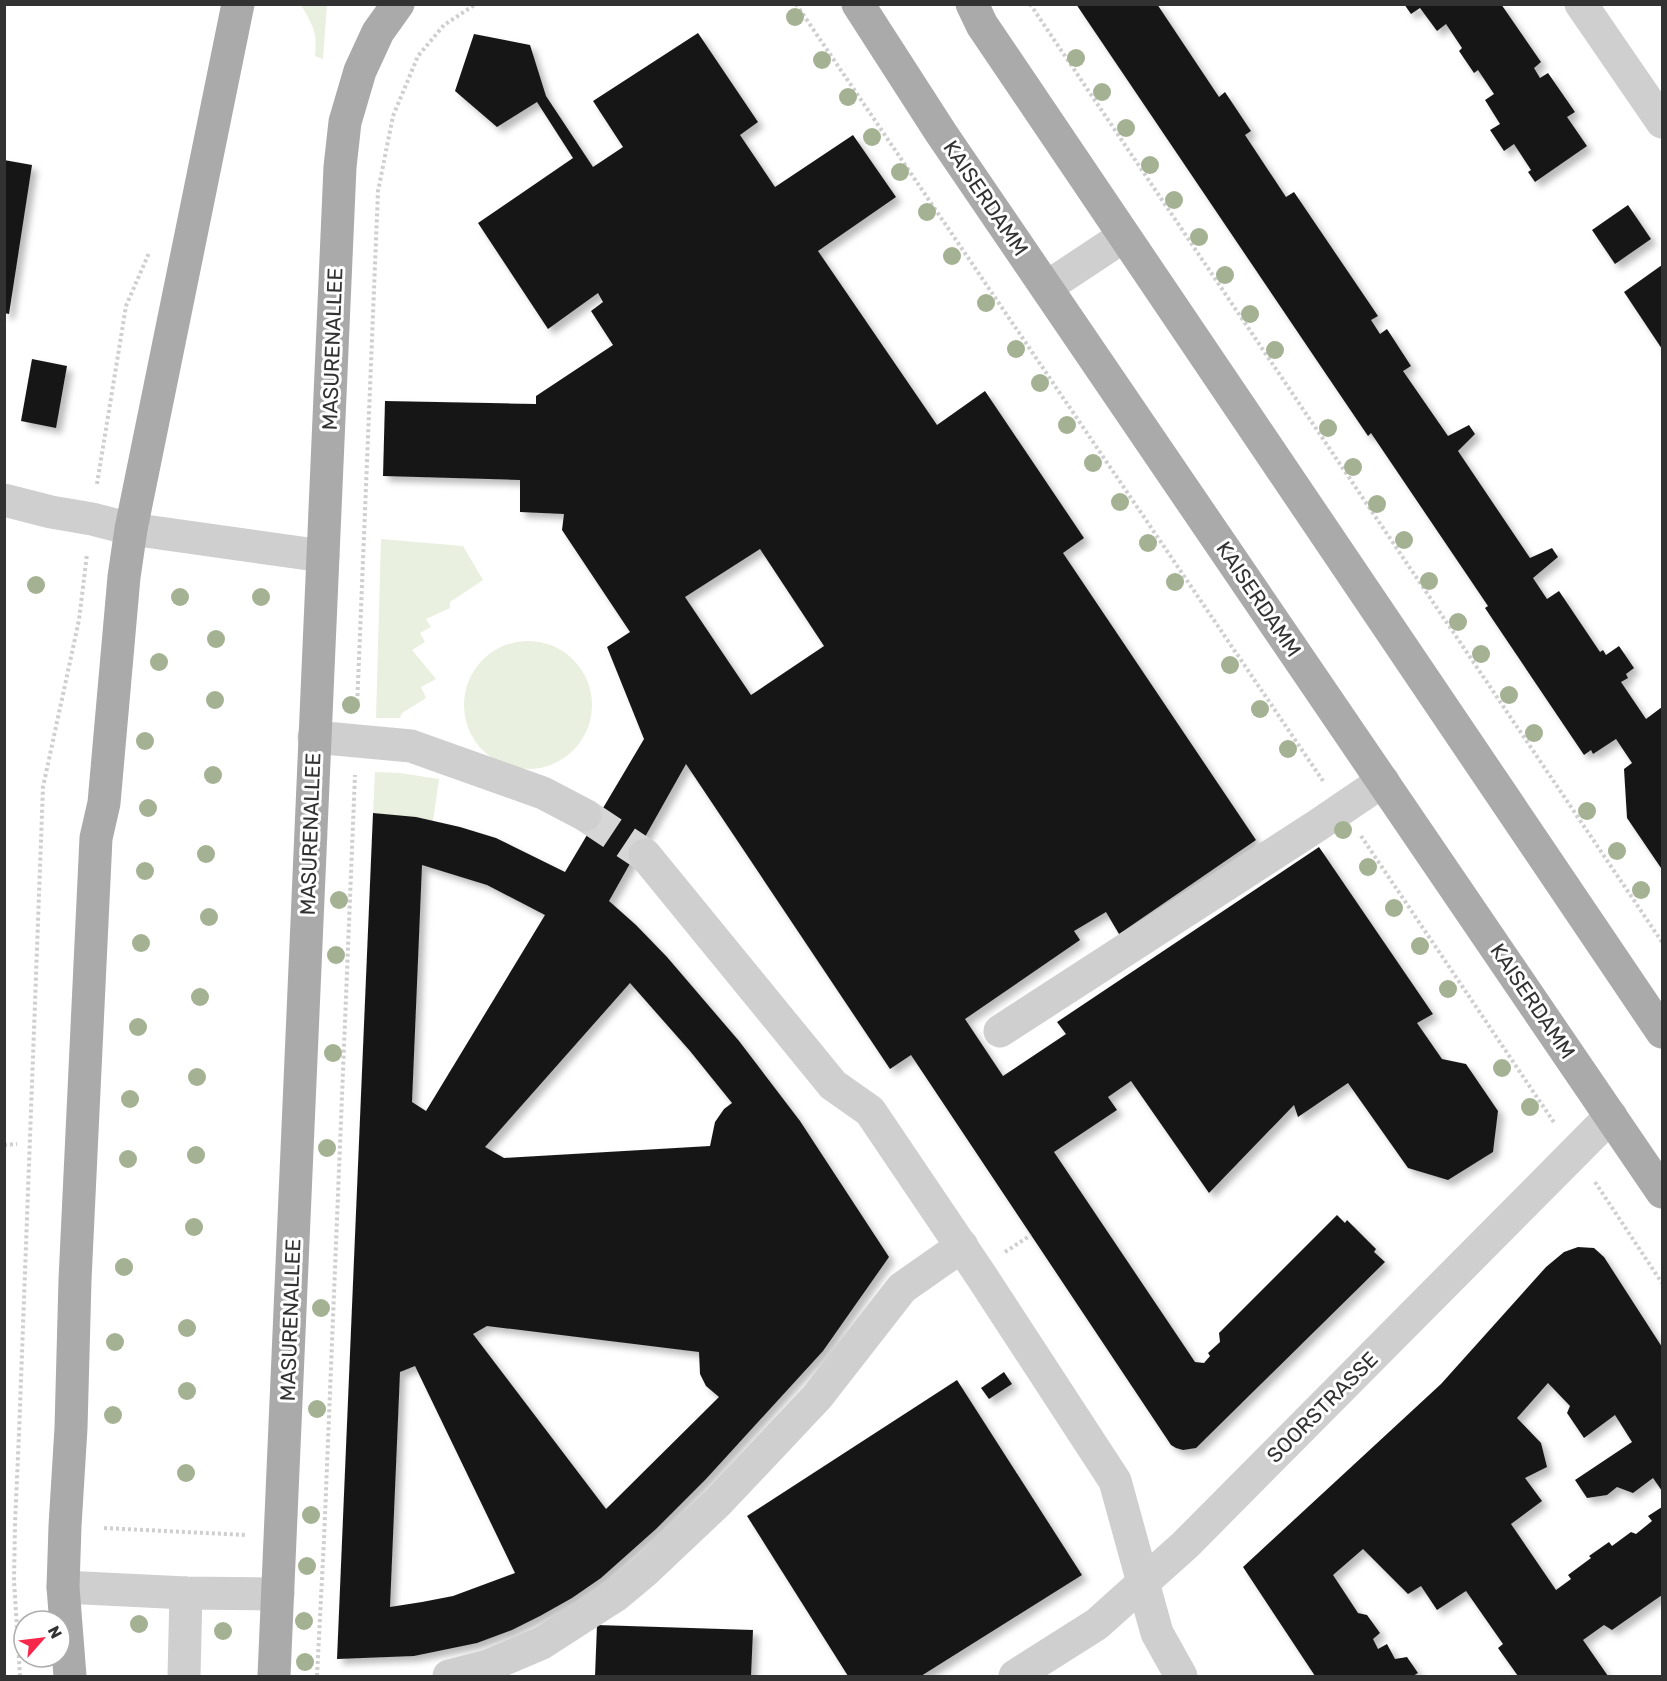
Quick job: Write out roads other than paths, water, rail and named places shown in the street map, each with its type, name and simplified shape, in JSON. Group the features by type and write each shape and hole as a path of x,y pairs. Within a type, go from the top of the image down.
{"main road":[{"path":"70,1677 63,1587 96,838 104,803 124,577 131,529 238,4"},
{"name":"MASURENALLEE","path":"274,1677 340,167 345,122 360,71 378,32 398,4"},
{"name":"KAISERDAMM","path":"858,4 941,133 1662,1192"},
{"path":"972,4 982,25 1662,1032"}],"street":[{"path":"1581,4 1662,122"},
{"path":"1047,287 1124,236"},
{"path":"4,500 131,529 323,556"},
{"path":"314,737 411,746 543,793 585,815"},
{"path":"1000,1031 1383,781"},
{"path":"645,855 833,1085 870,1111 1071,1412 1115,1481 1156,1633 1180,1677"},
{"name":"SOORSTRASSE","path":"1015,1677 1097,1624 1185,1545 1611,1116"},
{"path":"449,1677 488,1666 542,1643 615,1596 645,1571 718,1502 817,1397 902,1288 962,1246"},
{"path":"63,1587 186,1593 278,1594"},
{"path":"184,1677 186,1593"}],"tunnel":[{"path":"585,815 645,855"}]}
